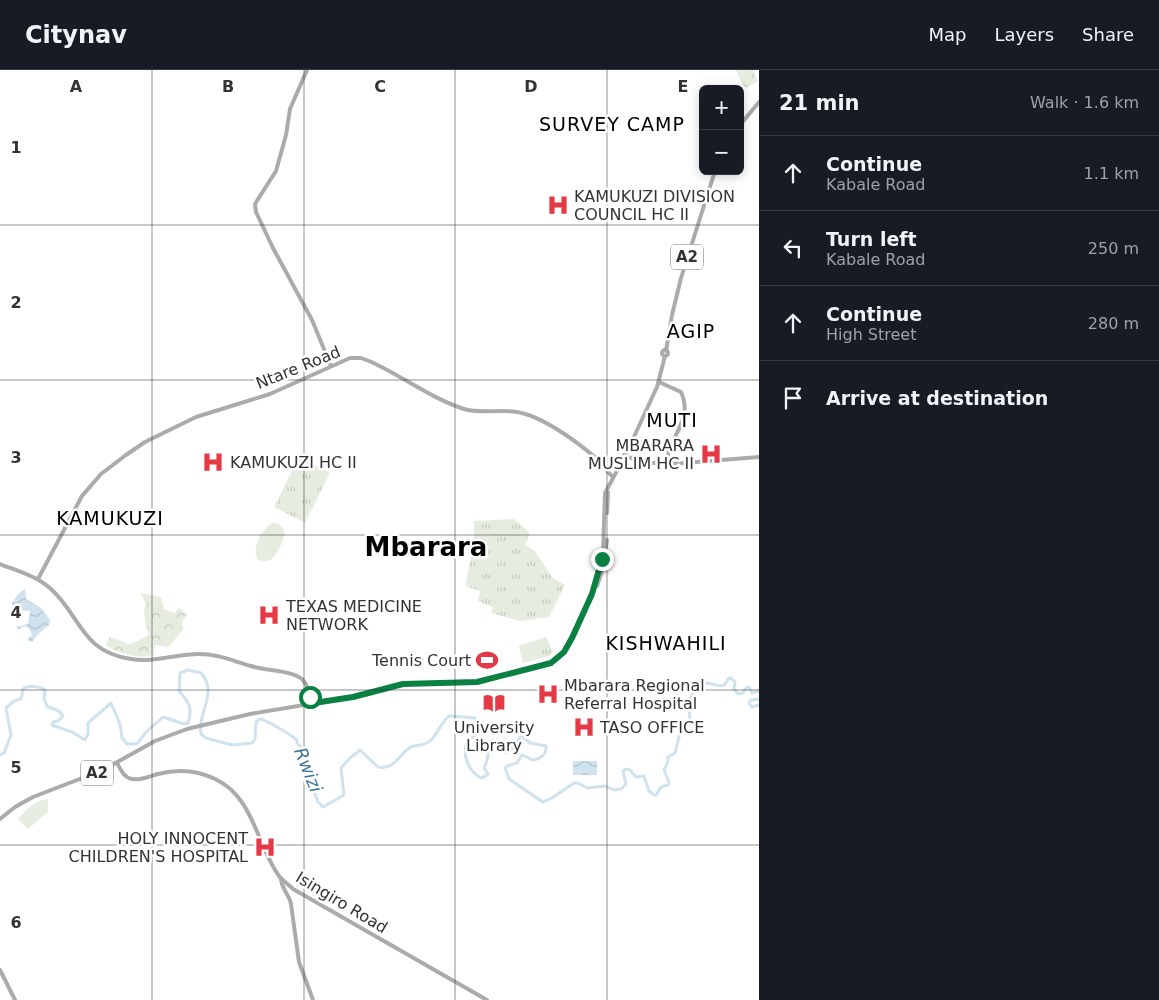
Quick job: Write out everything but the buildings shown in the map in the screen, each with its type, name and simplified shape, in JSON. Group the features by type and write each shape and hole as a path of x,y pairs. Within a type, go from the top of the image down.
{"main road":[{"path":"306,70 290,109 286,135 276,171 254,204 273,248 312,320 331,366"},
{"path":"744,120 759,102"},
{"name":"A2","path":"609,486 658,382 681,278 714,175"},
{"name":"Ntare Road","path":"38,579 82,496 101,474 126,455 145,442 196,417 270,394 350,358 361,358 380,366 423,390 463,409 475,411 504,410 530,415 547,423 584,449 598,460 613,477"},
{"path":"658,382 681,392 686,411 668,451 666,464"},
{"path":"625,455 640,462 666,464 759,457"},
{"name":"A2","path":"0,819 15,807 33,797 88,777 165,736 195,727 250,714 353,697 403,684 477,682 548,664 564,652 592,594 602,559 604,502 613,477 625,455"},
{"path":"0,564 38,579 55,592 90,640 113,655 140,660 208,654 228,658 251,666 291,674 303,680 308,690 310,704"},
{"path":"280,672 294,674 303,679 308,687 310,704"},
{"name":"Isingiro Road","path":"117,763 123,774 133,780 165,772 181,771 205,775 223,783 231,789 246,807 270,861 281,878 302,895 487,1000"},
{"path":"281,878 281,884 291,904 299,962 313,1000"},
{"path":"0,970 15,1000"}],"green space":[{"path":"736,70 755,70 753,71 758,81 746,88 742,84"},
{"path":"299,457 330,473 305,523 274,507"},
{"path":"514,519 530,533 525,545 534,550 553,578 565,585 549,617 520,621 491,613 493,607 478,601 480,591 465,586 474,545 474,521"},
{"path":"272,523 279,524 284,529 282,542 278,551 270,560 258,560 256,545 264,530"},
{"path":"140,593 161,597 164,609 175,613 179,608 188,615 185,616 182,622 183,629 169,647 155,645 154,656 128,655 106,645 110,637 129,644 149,635 144,608 147,605"},
{"path":"546,637 553,652 549,656 523,663 519,646"},
{"path":"48,799 48,812 28,829 18,819 35,803"}],"water":[{"path":"25,589 26,599 41,608 50,620 49,625 32,642 27,640 32,635 29,628 24,626 19,630 16,626 28,624 30,611 19,610 11,604 18,594"},
{"path":"573,761 597,761 597,775 573,775"}],"waterway":[{"name":"Rwizi","path":"0,755 4,753 11,735 6,708 14,701 21,699 23,689 25,688 34,686 45,690 44,699 48,707 59,711 63,716 58,721 53,722 52,725 72,732 85,740 88,734 88,723 111,703 120,724 122,738 127,744 135,744 163,717 184,724 188,723 190,709 179,691 180,673 188,670 201,673 206,680 208,688 201,734 206,738 232,745 252,743 255,739 256,722 260,719 279,728 297,740 297,743 302,748 310,781 318,802 323,807 344,795 341,768 360,750 378,767 389,766 409,748 425,744 431,740 449,716 475,718 479,733 467,741 465,752 470,767 481,778 488,774 484,768 491,741 500,742 506,753 515,746 520,737 523,737 530,743 546,746 545,752 540,758 533,760 522,755 517,763 505,768 509,779 543,802 574,783 587,788 605,786 614,790 621,789 626,784 623,771 626,769 630,770 636,777 644,776 649,791 656,795 661,787 668,785 669,782 664,770 668,757 675,753 680,733 689,721 690,715 686,703 696,687 706,683 722,686 731,678 735,682 734,689 738,694 743,693 749,687 752,693 759,691"},
{"name":"Rwizi","path":"759,699 751,700 749,703 752,707 759,705"}],"place":[{"name":"KAMUKUZI DIVISION COUNCIL HC II","path":"558,205"},
{"name":"MBARARA MUSLIM HC II","path":"711,454"},
{"name":"KAMUKUZI HC II","path":"213,462"},
{"name":"TEXAS MEDICINE NETWORK","path":"269,615"},
{"name":"Tennis Court","path":"487,660"},
{"name":"Mbarara Regional Referral Hospital","path":"548,694"},
{"name":"University Library","path":"494,703"},
{"name":"TASO OFFICE","path":"584,727"},
{"name":"HOLY INNOCENT CHILDREN'S HOSPITAL","path":"265,847"}],"district":[{"name":"SURVEY CAMP","path":"612,124"},
{"name":"AGIP","path":"691,331"},
{"name":"MUTI","path":"672,420"},
{"name":"KAMUKUZI","path":"110,518"},
{"name":"Mbarara","path":"426,547"},
{"name":"KISHWAHILI","path":"666,643"}],"route":[{"path":"310,697 314,703 353,697 403,684 472,683 551,663 564,652 572,638 592,594 602,559"}]}
